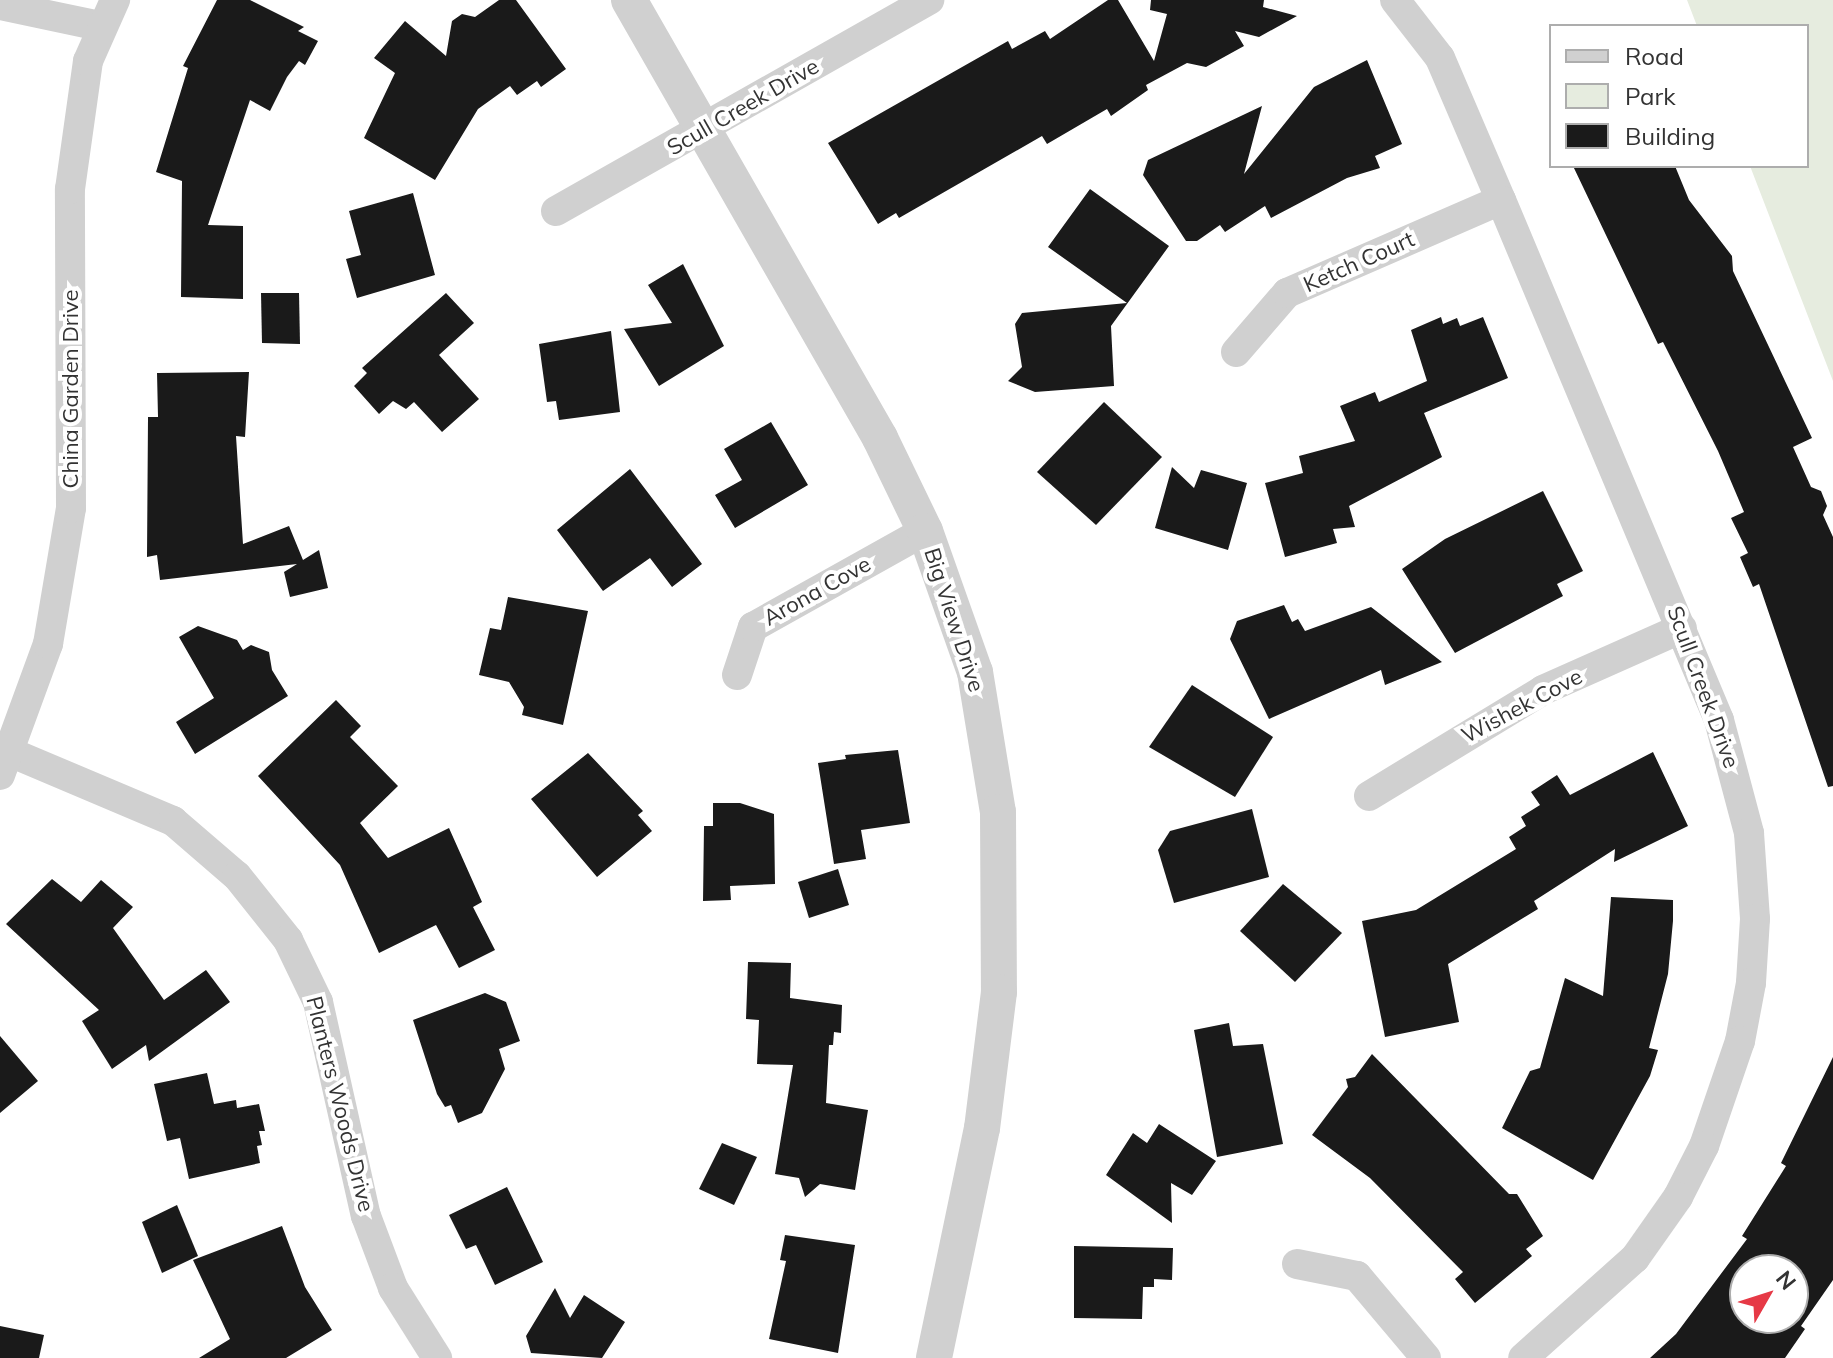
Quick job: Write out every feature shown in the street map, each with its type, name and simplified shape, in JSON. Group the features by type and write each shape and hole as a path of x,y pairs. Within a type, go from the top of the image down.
{"street":[{"name":"Big View Drive","path":"629,0 880,438 925,531 975,672 998,827 999,992 982,1128 934,1358"},
{"name":"Scull Creek Drive","path":"556,211 929,0"},
{"name":"Scull Creek Drive","path":"1395,0 1440,58 1501,200 1682,628 1728,749 1749,833 1755,919 1740,1041 1724,1096 1678,1197 1611,1283 1523,1358"},
{"path":"0,5 108,13"},
{"name":"China Garden Drive","path":"6,764 48,644 71,508 70,189 88,61 108,13"},
{"name":"Ketch Court","path":"1236,352 1287,293 1501,200"},
{"name":"Arona Cove","path":"737,675 753,627 925,531"},
{"name":"Wishek Cove","path":"1369,796 1543,690 1682,628"},
{"name":"Planters Woods Drive","path":"6,764 173,821 237,876 288,940 318,1002 366,1216 393,1288 437,1358"},
{"path":"1297,1264 1357,1276 1426,1358"}],"green space":[{"path":"1687,0 1833,0 1833,381 1751,168 1809,168 1809,24 1696,24"}],"building":[{"path":"217,0 250,0 304,27 298,31 318,41 305,65 299,61 287,77 270,111 250,100 208,225 243,226 243,299 181,297 182,181 156,172 188,68 183,66"},
{"path":"499,0 516,0 566,69 541,87 537,81 517,95 510,86 478,109 435,180 364,138 395,73 374,58 405,21 446,56 452,21 462,14 475,17"},
{"path":"1108,0 1118,0 1154,61 1167,14 1150,10 1151,0 1264,0 1263,7 1297,16 1259,37 1235,31 1244,46 1206,67 1187,63 1146,85 1148,90 1111,116 1107,109 1047,144 1042,136 899,218 896,213 878,224 828,143 1008,41 1012,49 1045,31 1050,39"},
{"path":"1367,60 1402,144 1375,156 1380,168 1347,178 1271,218 1265,206 1225,232 1220,225 1197,241 1186,241 1143,175 1148,160 1262,106 1244,174 1314,87"},
{"path":"1574,168 1676,168 1689,200 1732,256 1733,271 1812,438 1793,447 1811,487 1821,491 1827,506 1823,515 1833,537 1833,786 1828,787 1759,584 1753,587 1740,557 1748,553 1731,518 1744,512 1718,451 1663,342 1658,344"},
{"path":"1090,189 1169,246 1111,326 1114,386 1035,392 1008,381 1022,367 1015,324 1022,313 1127,303 1048,247"},
{"path":"413,193 435,275 357,298 346,259 361,255 349,211"},
{"path":"683,264 724,346 659,386 624,329 672,323 648,285"},
{"path":"261,293 299,293 300,344 262,343"},
{"path":"446,293 474,323 439,355 479,399 442,432 414,402 406,409 393,401 379,414 354,386 367,373 362,368"},
{"path":"1441,317 1443,324 1457,318 1460,326 1483,317 1508,378 1424,413 1442,457 1349,506 1355,527 1333,529 1337,543 1285,557 1265,483 1303,473 1299,456 1355,441 1340,406 1375,392 1379,402 1427,381 1411,330"},
{"path":"611,331 620,412 559,420 556,401 547,402 539,344"},
{"path":"249,372 245,437 236,436 243,544 289,526 303,560 319,550 328,588 290,597 284,572 297,564 160,580 157,555 147,557 148,417 158,417 157,373"},
{"path":"1104,402 1162,457 1096,525 1037,472"},
{"path":"771,422 808,485 735,528 715,495 742,480 724,449"},
{"path":"1172,467 1194,488 1201,470 1247,483 1228,550 1155,528"},
{"path":"630,469 702,564 672,587 650,558 603,591 557,530"},
{"path":"1543,491 1583,571 1557,584 1563,596 1455,653 1402,569 1445,539"},
{"path":"508,597 588,611 563,725 522,715 524,707 509,682 479,675 490,628 501,630"},
{"path":"1284,605 1292,622 1298,619 1305,631 1371,607 1442,662 1385,685 1381,670 1269,719 1230,639 1237,621"},
{"path":"198,626 237,640 243,650 251,645 269,652 272,670 288,696 195,754 176,722 214,698 179,637"},
{"path":"1192,685 1273,737 1235,797 1149,747"},
{"path":"336,700 361,726 350,737 398,786 360,823 388,858 449,828 482,902 473,907 495,950 459,968 436,925 379,953 340,865 258,776"},
{"path":"898,750 910,823 861,830 866,859 834,864 818,763 846,759 845,755"},
{"path":"1653,752 1688,826 1614,862 1615,849 1534,901 1538,909 1448,964 1459,1022 1385,1037 1362,921 1416,910 1516,849 1509,837 1526,826 1521,817 1540,805 1531,792 1557,775 1570,795"},
{"path":"588,753 643,811 638,815 652,831 597,877 531,799"},
{"path":"713,803 740,803 774,814 775,884 730,886 731,900 703,901 704,826 713,826"},
{"path":"1252,809 1269,877 1174,903 1158,850 1170,831"},
{"path":"838,869 849,905 809,918 798,882"},
{"path":"52,879 81,902 101,880 133,907 113,928 164,1000 206,970 230,1002 149,1061 146,1045 112,1069 82,1021 99,1010 6,924"},
{"path":"1283,884 1342,933 1295,982 1240,931"},
{"path":"1611,897 1673,900 1673,921 1668,974 1649,1048 1658,1050 1650,1076 1593,1180 1502,1128 1530,1071 1540,1068 1565,978 1603,996"},
{"path":"748,962 791,963 790,998 842,1005 841,1033 834,1032 833,1045 829,1045 826,1103 868,1110 855,1190 820,1184 805,1197 799,1178 775,1174 793,1065 757,1064 759,1020 746,1019"},
{"path":"485,993 506,1002 520,1041 499,1049 505,1069 482,1113 458,1123 451,1105 445,1107 437,1094 413,1020"},
{"path":"1229,1023 1233,1046 1263,1044 1283,1144 1217,1157 1194,1030"},
{"path":"0,1036 38,1081 0,1113"},
{"path":"1372,1054 1509,1194 1517,1194 1543,1236 1526,1249 1532,1256 1475,1303 1455,1279 1463,1272 1370,1178 1312,1135 1348,1087 1346,1079 1355,1077"},
{"path":"1833,1057 1833,1280 1809,1314 1809,1254 1736,1254 1747,1239 1742,1236 1786,1166 1781,1163"},
{"path":"207,1073 214,1104 236,1100 237,1108 259,1104 265,1131 259,1131 262,1145 257,1146 260,1163 189,1179 180,1138 167,1141 154,1084"},
{"path":"1159,1124 1216,1161 1192,1195 1171,1183 1172,1223 1106,1175 1133,1133 1147,1143"},
{"path":"722,1143 757,1157 734,1205 699,1189"},
{"path":"507,1187 543,1262 495,1285 476,1245 466,1249 449,1215"},
{"path":"177,1205 198,1256 162,1273 142,1222"},
{"path":"282,1226 305,1287 332,1330 286,1358 199,1358 230,1339 193,1260"},
{"path":"785,1235 855,1245 838,1353 769,1339 786,1261 780,1260"},
{"path":"1074,1246 1173,1248 1172,1280 1154,1279 1154,1287 1143,1287 1142,1319 1074,1318"},
{"path":"1729,1263 1729,1334 1802,1334 1785,1358 1650,1358 1676,1334"},
{"path":"555,1288 570,1318 584,1295 625,1322 602,1358 531,1353 526,1336"},
{"path":"0,1326 44,1335 39,1358 0,1358"}]}
